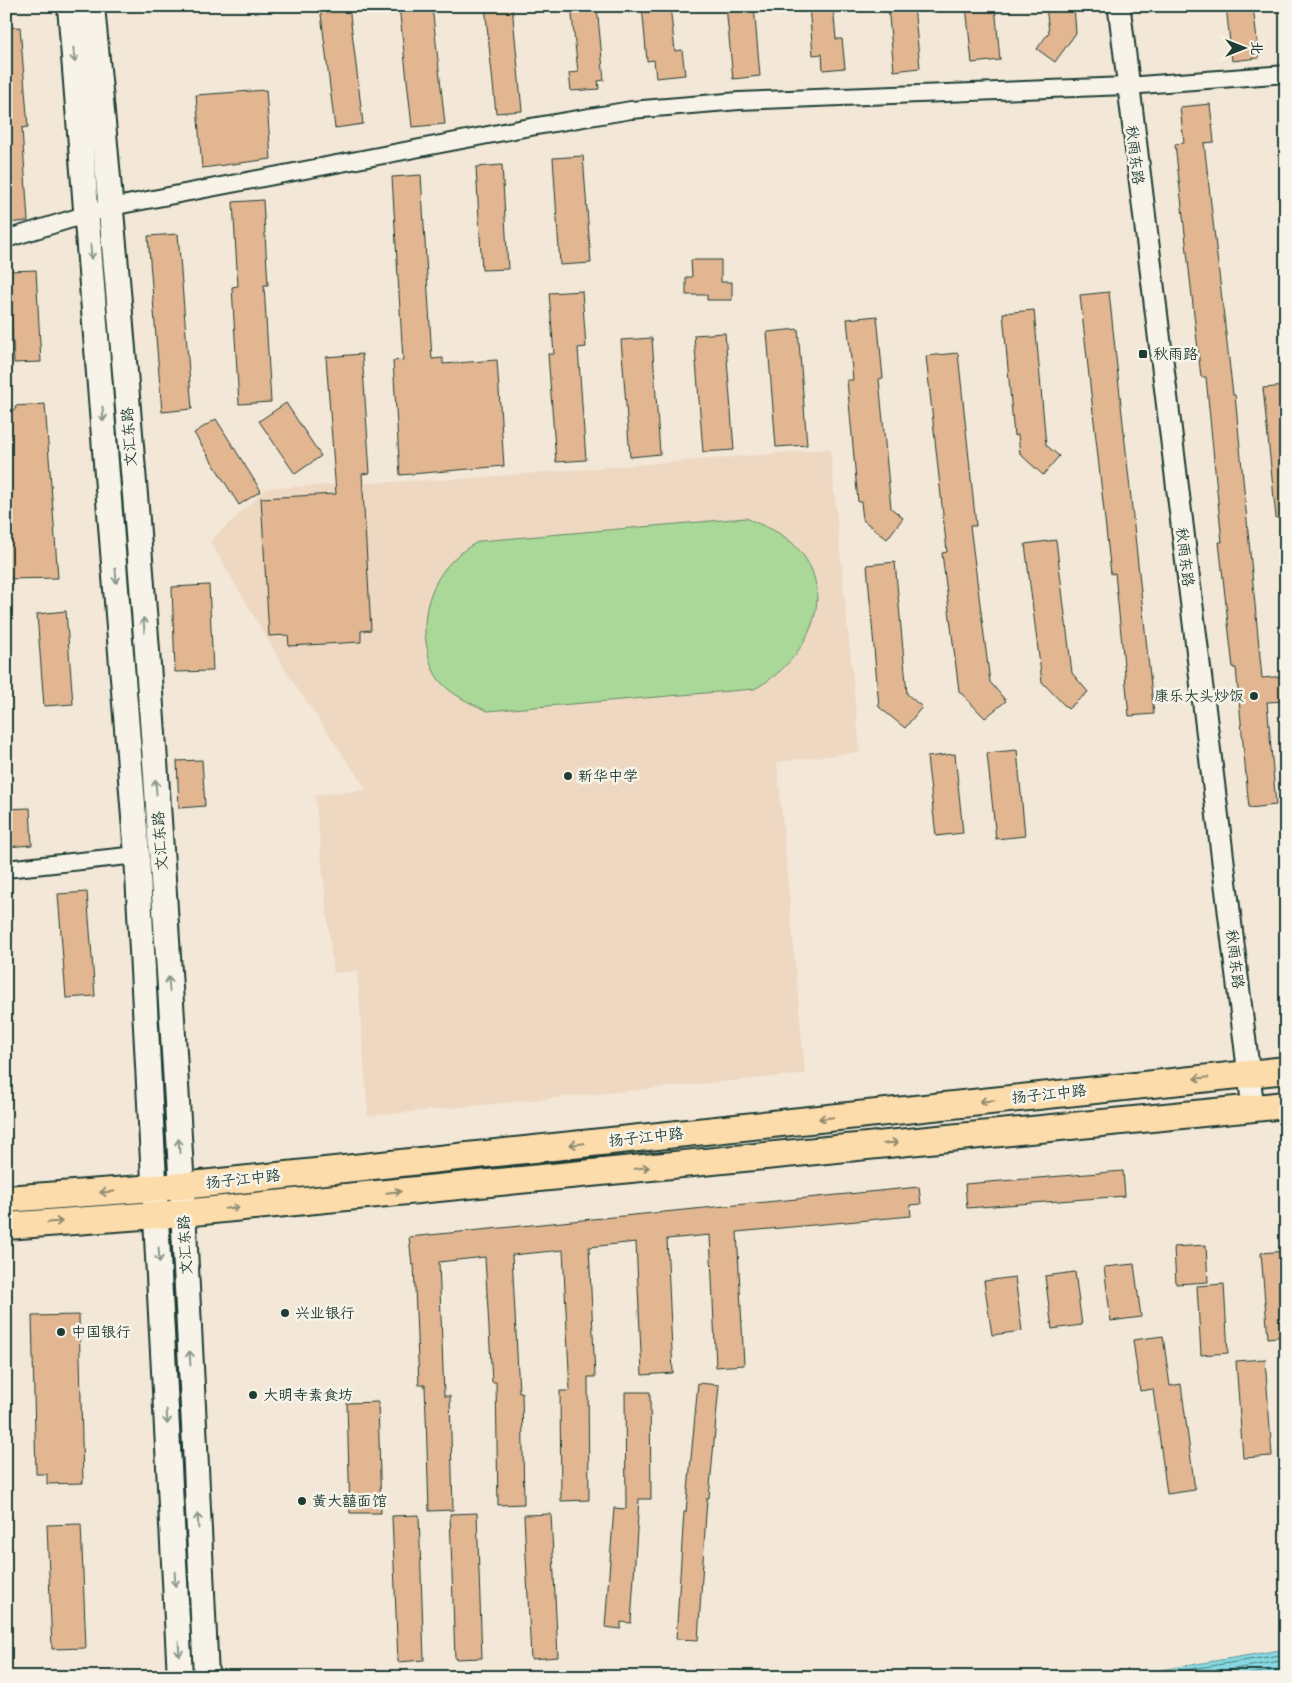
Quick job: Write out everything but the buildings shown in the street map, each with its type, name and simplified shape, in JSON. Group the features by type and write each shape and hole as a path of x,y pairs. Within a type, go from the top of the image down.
{"main road":[{"name":"文汇东路","path":"70,6 88,213 137,855 156,1188 180,1677"},
{"name":"文汇东路","path":"92,6 111,207 161,854 182,1186 206,1677"},
{"name":"扬子江中路","path":"6,1199 182,1186 1286,1070"},
{"name":"扬子江中路","path":"6,1226 183,1213 1286,1105"}],"street":[{"name":"秋雨东路","path":"1119,6 1127,86 1253,1108"},
{"path":"6,239 111,207 519,129 631,110 739,101 1127,86 1286,74"},
{"path":"6,869 137,855"}],"shaded area":[{"name":"新华中学","path":"830,449 860,752 777,762 805,1074 368,1116 357,971 333,973 315,795 367,790 289,676 210,541 267,488 474,478"}],"green space":[{"path":"746,518 790,541 806,560 815,581 817,602 812,623 803,643 790,661 773,677 754,689 487,711 455,694 434,673 425,632 429,600 435,585 453,560 466,549 480,541"}],"water":[{"path":"1286,1649 1286,1677 1089,1677 1161,1670"}],"place":[{"name":"秋雨路","path":"1143,354"},
{"name":"康乐大头炒饭","path":"1254,696"},
{"name":"新华中学","path":"568,776"},
{"name":"兴业银行","path":"285,1313"},
{"name":"中国银行","path":"61,1332"},
{"name":"大明寺素食坊","path":"253,1395"},
{"name":"黄大囍面馆","path":"302,1501"}]}
